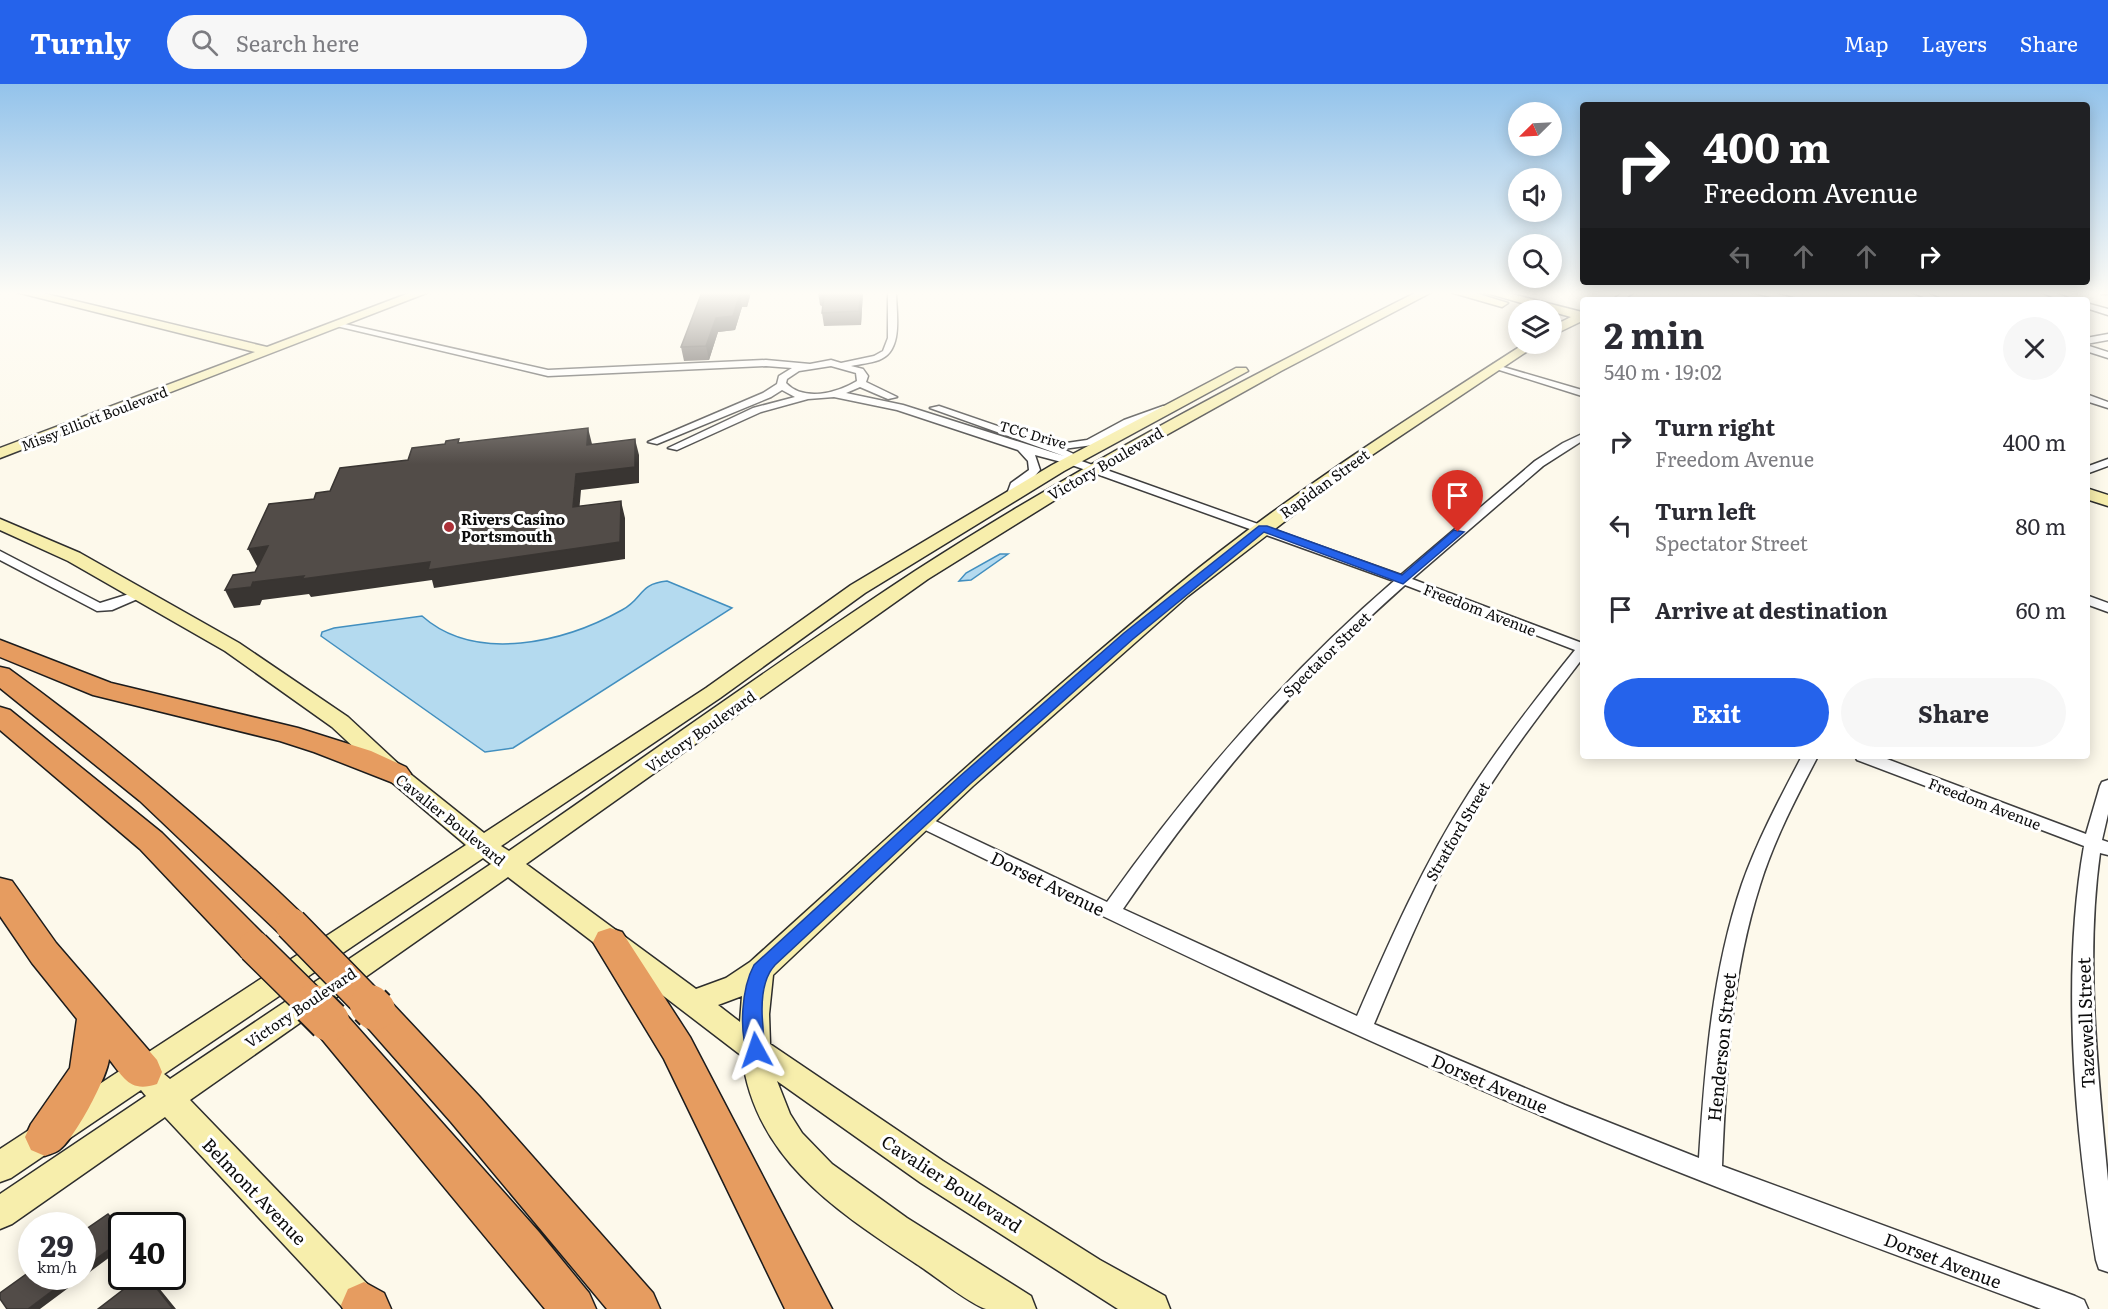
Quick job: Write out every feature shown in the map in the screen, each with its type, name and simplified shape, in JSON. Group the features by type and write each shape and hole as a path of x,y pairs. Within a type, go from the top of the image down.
{"highway":[{"path":"0,648 63,676 102,689 327,744 396,774"},
{"path":"0,675 70,725 157,797 291,924 375,1010 507,1157 637,1309"},
{"path":"0,716 151,841 329,1021 524,1247 573,1309"},
{"path":"0,890 44,953 154,1085"},
{"path":"610,942 677,1048 809,1309"},
{"path":"45,1137 79,1090 89,1068 96,1016"}],"main road":[{"path":"260,349 268,351"},
{"name":"Missy Elliott Boulevard","path":"0,453 273,349"},
{"name":"Victory Boulevard","path":"0,1213 154,1085 483,845 713,693 858,589 1013,494 1172,406 1285,349"},
{"name":"Victory Boulevard","path":"0,1167 45,1137 154,1085 507,865 921,574 1094,469 1313,349"},
{"name":"Rapidan Street","path":"691,1002 726,992 746,982 921,821 1128,636 1263,528 1397,430 1516,354"},
{"path":"2090,482 2108,489"},
{"path":"2090,494 2108,501"},
{"name":"Cavalier Boulevard","path":"0,524 74,556 232,647 330,715 369,746 396,774 507,865 610,942 644,964 756,1050 941,1178 1088,1272 1152,1309"},
{"path":"760,970 754,995 753,1025 756,1050 764,1089 790,1142 816,1173 881,1221 1018,1309"},
{"name":"Belmont Avenue","path":"154,1085 365,1308"}],"street":[{"path":"441,349 548,373 747,364 843,365 877,358 888,349"},
{"path":"673,448 757,410 815,396 834,394 896,355 895,349"},
{"path":"2090,349 2108,355"},
{"path":"747,364 770,368 783,380 790,392 815,396"},
{"name":"TCC Drive","path":"834,394 899,407 1023,449 1059,460 1072,461 1071,453 891,396 861,379 853,367 843,365"},
{"path":"653,442 767,395 783,380 807,366"},
{"path":"1496,366 1580,392"},
{"path":"2090,399 2108,405"},
{"path":"1048,445 1089,443 1128,422 1172,406"},
{"name":"Spectator Street","path":"1110,913 1201,788 1248,733 1324,653 1403,580 1530,470 1580,438"},
{"path":"1013,494 1015,485 1032,475 1036,467 1035,459 1023,449"},
{"name":"Freedom Avenue","path":"1072,461 1263,528 1580,648"},
{"path":"2090,469 2108,462"},
{"path":"0,555 97,607 106,607 142,594"},
{"path":"2090,601 2108,608"},
{"name":"Stratford Street","path":"1362,1029 1421,894 1474,798 1508,745 1580,652"},
{"name":"Henderson Street","path":"1710,1173 1715,1070 1723,997 1734,945 1761,857 1808,759"},
{"name":"Freedom Avenue","path":"1871,759 2100,846"},
{"name":"Tazewell Street","path":"2108,786 2100,846 2084,912 2082,987 2088,1107 2098,1204 2108,1260"},
{"name":"Dorset Avenue","path":"921,821 1110,913 1362,1029 1710,1173 2074,1309"}],"water":[{"path":"1000,554 1008,554 971,580 959,581 966,573"},
{"path":"667,581 732,608 513,748 485,752 321,636 322,632 334,628 422,616 444,631 468,640 494,644 548,639 574,631 622,610 646,588"}],"building":[{"name":"Rivers Casino Portsmouth","path":"588,428 587,445 635,439 635,467 576,474 573,507 621,501 620,542 428,570 430,562 302,579 304,576 253,582 251,587 225,590 233,575 255,572 268,546 248,549 269,504 314,499 316,493 330,491 340,468 408,460 412,448 445,444 446,441 459,439 458,443"},
{"path":"108,1214 108,1250 96,1259 96,1222"},
{"path":"18,1280 18,1290 53,1290 28,1309 7,1309 0,1299 0,1293"},
{"path":"123,1290 158,1290 173,1309 98,1309"}],"place":[{"name":"Rivers Casino Portsmouth","path":"449,527"}],"route":[{"path":"756,1050 753,1025 754,995 760,970 769,960 1128,636 1263,528 1403,580 1458,532"}]}
